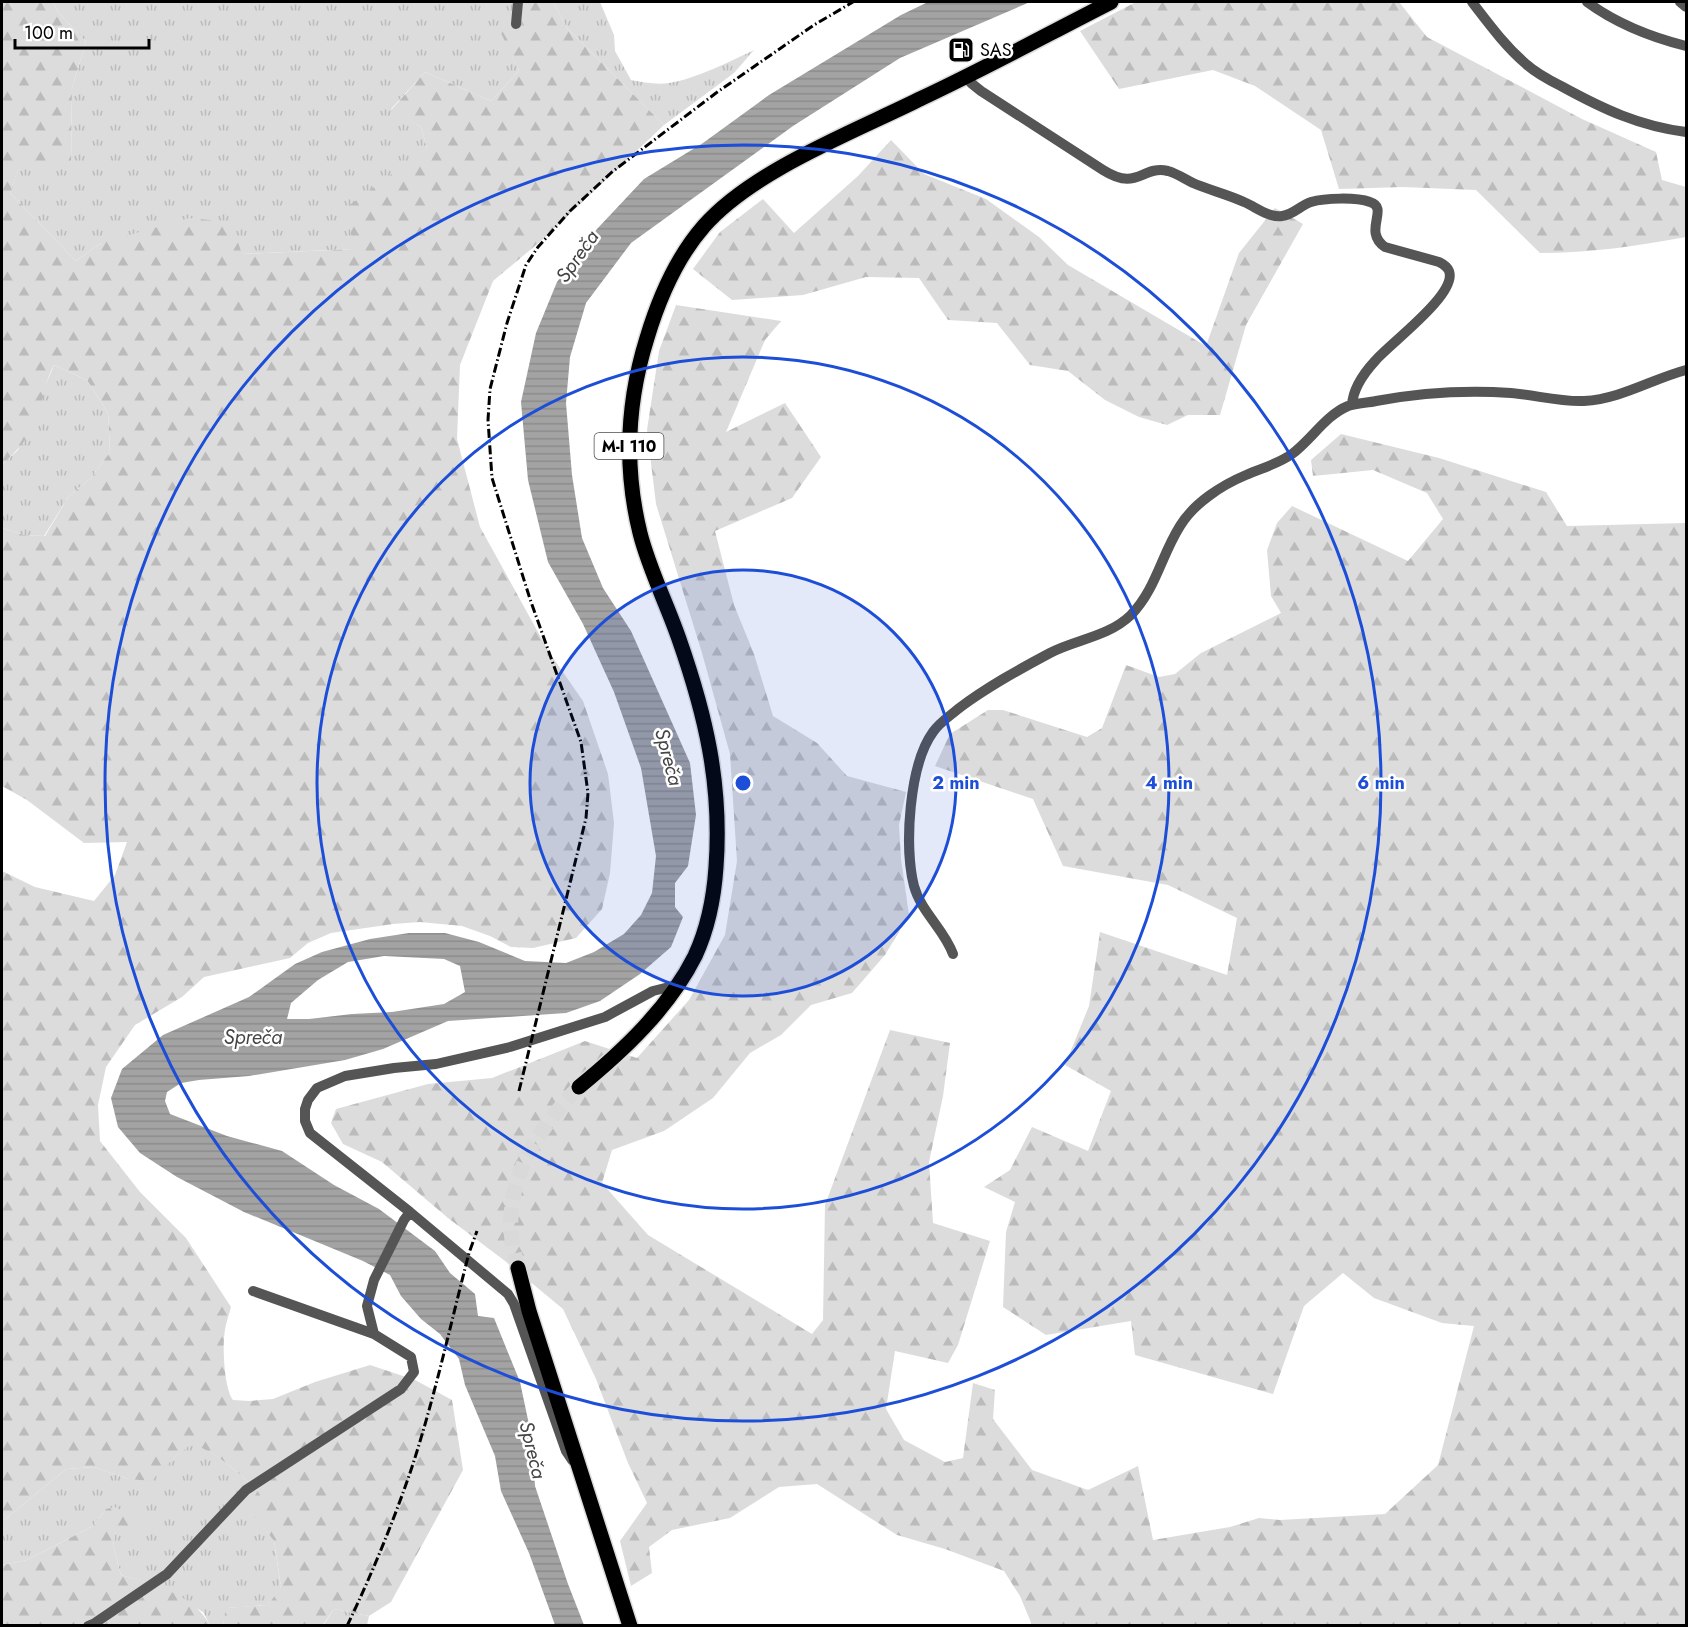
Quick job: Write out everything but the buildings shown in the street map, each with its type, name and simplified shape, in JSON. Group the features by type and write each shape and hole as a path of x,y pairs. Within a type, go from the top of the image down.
{"main road":[{"name":"M-I 110","path":"579,1087 615,1058 677,985 694,957 704,933 712,902 718,810 713,760 700,704 680,640 640,536 630,480 630,420 640,358 652,321 674,268 705,225 744,190 793,161 967,77 1111,2"},
{"path":"518,1268 529,1311 630,1626"}],"street":[{"path":"516,24 518,2"},
{"path":"1472,2 1502,41 1528,66 1545,77 1636,122 1686,132"},
{"path":"1587,2 1614,20 1650,36 1686,46"},
{"path":"1680,2 1686,6"},
{"path":"967,77 971,83 990,97 1121,180 1157,171 1167,171 1272,215 1290,214 1309,202 1323,200 1371,202 1377,206 1379,213 1374,235 1378,242 1385,247 1439,262 1450,272 1450,279 1432,306 1363,375 1356,388 1352,405"},
{"path":"953,954 943,933 920,903 914,885 911,861 912,797 921,758 933,731 975,696 1002,679 1067,645 1098,636 1114,628 1128,617 1152,587 1180,525 1197,505 1237,479 1282,460 1304,444 1339,412 1352,405 1388,399 1465,393 1508,393 1563,401 1586,401 1625,393 1686,370"},
{"path":"578,1461 573,1460 566,1451 525,1332 508,1294 407,1216 310,1133 305,1120 305,1109 308,1100 317,1088 345,1076 394,1068 436,1065 510,1047 605,1017 653,991 677,985"},
{"path":"375,1334 367,1306 374,1280 407,1216"},
{"path":"88,1626 167,1574 246,1490 401,1389 414,1372 411,1357 375,1334 253,1291"}],"green space":[{"path":"2,2 53,2 58,12 86,42 72,88 71,165 20,163 10,193 76,261 101,243 189,218 231,222 242,254 353,249 347,207 427,148 421,127 391,110 425,72 491,101 519,71 501,33 521,2 553,2 567,28 664,125 542,240 493,281 460,365 457,439 480,527 549,652 583,701 608,774 614,823 610,873 602,909 576,938 533,948 511,947 490,936 462,926 420,922 393,924 331,933 308,943 290,958 204,977 182,997 135,1025 106,1067 98,1105 100,1141 140,1192 186,1238 231,1307 224,1337 224,1356 226,1377 233,1400 273,1399 315,1382 370,1365 415,1380 452,1400 463,1470 391,1602 369,1616 334,1609 323,1625 223,1625 226,1608 268,1605 281,1587 274,1541 248,1508 258,1490 226,1463 207,1450 198,1447 190,1445 151,1481 128,1479 94,1467 66,1469 2,1522 2,871 35,887 94,901 115,875 127,842 84,843 27,800 2,786 2,528 24,535 45,536 69,496 90,479 110,452 108,413 87,380 54,365 32,429 18,449 2,465"},
{"path":"53,2 521,2 502,33 519,71 491,101 425,72 391,109 421,127 427,148 420,154 353,249 242,254 101,243 76,261 10,193 20,162 71,164 72,88 86,42 58,12"},
{"path":"553,2 600,2 614,35 615,51 631,80 659,84 679,81 713,69 754,50 734,73 664,125 567,28"},
{"path":"1136,2 1399,2 1427,37 1582,119 1656,152 1662,180 1686,187 1686,237 1577,252 1540,253 1476,190 1403,187 1339,189 1321,130 1255,86 1213,70 1119,89 1080,31"},
{"path":"891,140 924,174 986,199 1039,237 1068,265 1206,346 1239,253 1275,208 1303,224 1246,325 1220,415 1188,415 1167,425 1139,417 1105,400 1068,371 1030,365 997,323 948,320 919,278 866,277 803,295 732,300 693,269 720,232 763,199 794,233 858,176"},
{"path":"676,305 781,321 765,340 726,432 785,403 821,457 792,498 715,531 734,605 754,654 773,716 817,743 847,776 906,792 899,825 909,915 885,955 852,993 811,1005 781,1035 750,1053 713,1098 664,1131 612,1150 602,1183 648,1235 812,1334 823,1320 825,1205 890,1030 950,1043 943,1096 929,1162 933,1223 990,1241 958,1345 948,1363 895,1351 886,1409 904,1440 945,1462 963,1458 973,1383 995,1390 993,1419 1032,1470 1088,1490 1138,1466 1153,1540 1230,1527 1259,1518 1280,1520 1385,1514 1438,1465 1474,1326 1442,1323 1374,1298 1343,1273 1304,1306 1273,1394 1135,1355 1131,1321 1046,1335 1003,1307 1006,1232 1015,1202 984,1187 1010,1170 1032,1127 1088,1151 1111,1091 1065,1065 1089,1006 1100,932 1227,975 1237,918 1168,885 1063,866 1033,799 935,766 950,734 988,710 1003,710 1087,737 1102,728 1126,665 1159,677 1175,674 1201,653 1281,613 1271,596 1267,550 1277,523 1292,506 1408,561 1443,519 1427,493 1373,470 1313,476 1311,460 1341,434 1439,458 1546,492 1567,526 1686,523 1686,1625 1032,1625 1020,1596 1004,1571 945,1549 897,1535 817,1484 779,1487 730,1518 672,1530 649,1547 652,1573 631,1586 620,1541 647,1503 628,1463 596,1379 563,1309 448,1218 382,1162 343,1144 331,1123 336,1109 428,1084 492,1078 585,1041 637,1058 689,1000 725,935 737,861 730,754 702,653 656,504 647,430 659,351"},
{"path":"54,365 87,380 108,413 110,452 90,479 69,496 44,536 24,535 2,528 2,465 18,450"},
{"path":"190,1444 216,1456 258,1490 249,1508 274,1541 281,1588 268,1605 227,1608 223,1625 210,1625 203,1612 157,1586 121,1575 113,1546 116,1530 145,1524 106,1509 93,1526 27,1560 2,1565 2,1522 66,1469 94,1467 128,1479 174,1458"},
{"path":"115,1507 147,1524 116,1531 113,1546 121,1575 159,1587 183,1598 202,1614 210,1625 2,1626 2,1565 27,1560 93,1526 106,1509"},
{"path":"334,1609 369,1616 367,1625 323,1626"}],"water":[{"name":"Spreča","path":"928,2 1030,2 900,58 793,126 631,243 586,303 570,357 566,403 572,475 582,538 603,588 631,631 690,763 696,815 688,866 675,883 675,907 683,917 671,947 640,974 600,1001 566,1013 448,1021 383,1049 345,1060 249,1076 181,1083 167,1092 165,1101 170,1114 227,1136 282,1151 334,1185 379,1209 435,1251 450,1273 475,1294 478,1316 494,1318 520,1382 531,1434 535,1486 584,1625 555,1625 529,1553 501,1491 495,1456 465,1385 459,1359 440,1334 421,1319 401,1296 390,1275 363,1261 244,1212 177,1177 140,1153 118,1127 111,1098 122,1069 163,1035 249,997 295,964 322,952 370,939 409,933 445,933 479,942 525,961 566,963 594,952 624,934 641,915 652,893 656,856 641,768 614,692 583,624 548,562 528,480 521,402 536,333 557,282 597,229 644,179 703,143 769,95 901,15","holes":["384,956 444,959 460,966 465,992 444,1004 392,1012 287,1019 291,1003 318,980 348,962"]}],"tunnel":[{"path":"518,1268 511,1236 511,1210 521,1170 540,1135 579,1087"}],"railway":[{"path":"519,1091 586,818 588,793 581,742 530,599 492,478 488,420 490,389 507,323 526,265 538,247 570,211 612,172 716,93 814,25 853,2"},
{"path":"347,1626 381,1550 419,1446 469,1253 477,1231"}],"place":[{"name":"SAS","path":"961,50"}]}
